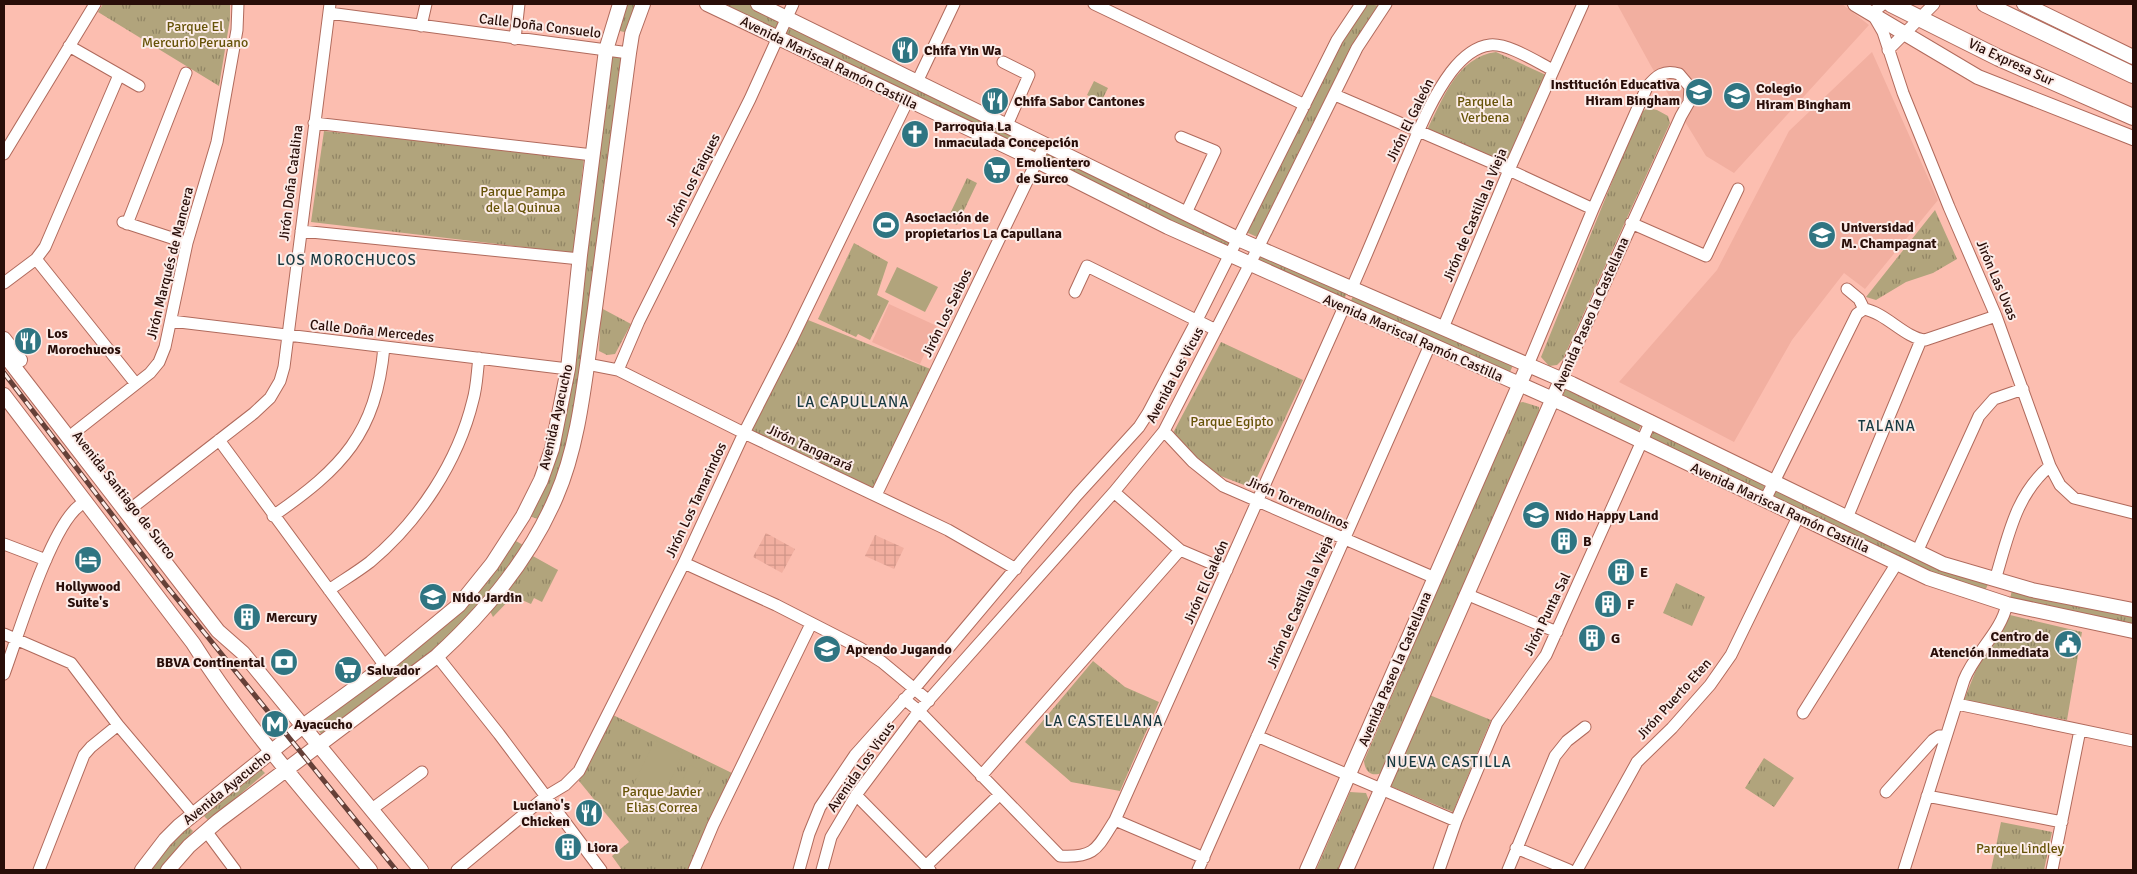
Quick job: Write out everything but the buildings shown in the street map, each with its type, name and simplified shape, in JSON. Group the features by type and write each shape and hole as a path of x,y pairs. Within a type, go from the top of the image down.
{"highway":[{"name":"Via Expresa Sur","path":"1891,4 2000,58 2133,117"},
{"path":"1985,4 2133,76"}],"main road":[{"name":"Avenida Ayacucho","path":"142,870 164,840 303,726 385,666 459,605 477,585 523,516 541,480 552,450 568,369 606,50 620,4"},
{"name":"Avenida Ayacucho","path":"168,870 178,857 206,831 437,656 473,621 491,600 531,544 542,525 557,494 571,453 587,364 632,34 643,4"},
{"name":"Avenida Mariscal Ramón Castilla","path":"707,4 1249,264 1552,399 1928,578 2003,602 2133,632"},
{"name":"Avenida Mariscal Ramón Castilla","path":"758,4 1238,239 1528,365 1651,421 1943,564 2032,590 2133,610"},
{"path":"1855,4 1978,77 2133,138"},
{"path":"2024,4 2133,57"},
{"path":"612,29 632,34"},
{"name":"Avenida Santiago de Surco","path":"4,339 132,507 226,626 243,653 421,870"},
{"name":"Avenida Santiago de Surco","path":"4,354 218,631 243,653"},
{"name":"Avenida Paseo la Castellana","path":"1307,870 1528,365"},
{"name":"Avenida Paseo la Castellana","path":"1346,870 1466,594 1562,380"},
{"path":"6,403 17,426 186,647 211,671"},
{"path":"6,403 193,642 211,671 272,752 370,870"},
{"path":"523,516 542,525"},
{"path":"512,534 531,544"},
{"path":"2000,581 2003,602"}],"street":[{"path":"4,154 95,4"},
{"name":"Jirón Marqués de Mancera","path":"75,432 150,373 158,362 171,322 187,243 217,142 236,30 238,4"},
{"path":"421,26 426,4"},
{"path":"515,38 519,4"},
{"name":"Jirón Los Faiques","path":"618,370 639,320 750,99 793,4"},
{"path":"917,82 954,4"},
{"path":"1094,4 1305,105"},
{"name":"Avenida Los Vicus","path":"799,870 809,834 820,806 855,755 914,689 1077,495 1139,427 1154,404 1337,40 1361,4"},
{"name":"Avenida Los Vicus","path":"822,870 831,837 856,795 919,712 1114,492 1164,431 1258,248 1357,48 1386,4"},
{"name":"Jirón de Castilla la Vieja","path":"1443,328 1509,170 1584,4"},
{"path":"1872,14 1883,4"},
{"path":"1888,50 1934,4"},
{"name":"Calle Doña Consuelo","path":"329,9 421,26 629,53"},
{"name":"Jirón Doña Catalina","path":"132,507 254,413 270,398 280,381 288,337 329,9"},
{"name":"Jirón Las Uvas","path":"1872,14 1883,32 1897,79 1948,207 1996,316 2050,466 2060,485 2074,498 2133,513"},
{"name":"Jirón El Galeón","path":"1352,290 1418,131 1437,93 1451,72 1470,52 1481,47 1493,45 1504,47 1553,70"},
{"path":"69,46 139,86"},
{"path":"1003,62 1029,75 1007,125"},
{"path":"186,73 125,223 187,243"},
{"name":"Avenida Paseo la Castellana","path":"1528,365 1646,87 1656,76 1662,73 1679,74 1690,87 1690,102 1681,116 1631,224 1562,380"},
{"path":"4,283 36,259 45,247 119,75"},
{"path":"1335,95 1509,170 1593,209"},
{"name":"Jirón Los Tamarindos","path":"457,870 546,798 565,785 579,771 684,563 744,434 908,100"},
{"path":"314,123 593,155"},
{"path":"1181,137 1215,151 1186,213"},
{"name":"Jirón Los Seibos","path":"876,495 1046,144"},
{"path":"1631,224 1706,256 1738,189"},
{"path":"300,231 580,260"},
{"path":"36,259 136,384"},
{"path":"1075,292 1087,266 1216,330"},
{"path":"1847,289 1859,299 1864,309"},
{"name":"Jirón El Galeón","path":"999,794 1060,856 1079,857 1096,850 1115,820 1344,306"},
{"path":"1765,500 1857,314 1864,309 1873,310 1921,340 1930,339 1996,316"},
{"name":"Calle Doña Mercedes","path":"171,322 568,369"},
{"path":"1847,518 1921,340"},
{"name":"Jirón de Castilla la Vieja","path":"1198,870 1430,345"},
{"path":"273,516 329,474 356,440 375,400 381,378 384,347"},
{"path":"329,590 368,563 392,542 434,488 449,464 470,413 479,358"},
{"name":"Jirón Tangarará","path":"587,364 618,370 744,434 948,530 1016,569"},
{"path":"1917,552 1982,411 1999,396 2023,389"},
{"name":"Jirón Punta Sal","path":"1439,870 1456,821 1497,723 1546,655 1651,421"},
{"name":"Jirón Torremolinos","path":"1164,431 1206,474 1222,486 1435,578"},
{"path":"219,440 385,666"},
{"path":"2000,581 2009,535 2024,496 2033,480 2050,466"},
{"path":"1114,492 1180,550 1227,570"},
{"path":"4,674 46,560 67,518 79,506"},
{"name":"Jirón Puerto Eten","path":"1578,870 1637,762 1704,692 1731,655 1798,517"},
{"path":"4,544 46,560"},
{"path":"981,776 1180,550"},
{"path":"684,563 776,605 860,648 882,662 929,700"},
{"path":"1803,713 1897,563"},
{"path":"1466,594 1557,632"},
{"path":"1904,870 1968,670 1977,654 2002,622 2003,602"},
{"path":"694,870 713,825 811,624"},
{"path":"4,634 71,663 118,725 194,815"},
{"path":"437,656 499,734 601,870"},
{"path":"856,795 928,868 999,794 904,699"},
{"path":"1957,704 2133,741"},
{"path":"38,870 84,755 91,746 118,725"},
{"path":"1508,870 1555,756 1567,740 1585,727"},
{"path":"2052,870 2080,730"},
{"path":"1257,736 1456,821"},
{"path":"1886,792 1933,740 1939,736 1946,736"},
{"path":"372,808 422,772"},
{"path":"1927,796 2062,822"},
{"path":"1115,820 1204,858"},
{"path":"206,831 235,870"},
{"path":"1516,848 1570,870"}],"shaded area":[{"name":"Colegio Hiram Bingham","path":"1617,4 1842,4 1869,25 1734,173 1706,156 1651,66"},
{"name":"Universidad M. Champagnat","path":"1872,52 1938,200 1865,289 1844,273 1792,340 1734,442 1619,382 1717,270 1789,131"},
{"path":"889,304 937,326 920,364 872,342"},
{"path":"766,533 795,549 782,573 753,557"},
{"path":"875,535 904,548 894,569 865,556"},
{"name":"Nido Jardin","path":"429,582 449,601 438,612 418,592"}],"green space":[{"name":"Parque El Mercurio Peruano","path":"103,4 230,4 230,19 219,86 98,12"},
{"path":"621,4 645,4 633,34 611,29"},
{"path":"713,4 753,4 784,18 776,34"},
{"path":"1368,4 1380,6 1257,237 1246,232 1345,36"},
{"path":"788,21 1042,146 1036,158 781,37"},
{"path":"608,52 625,56 584,367 566,461 551,498 538,519 529,516 553,451"},
{"name":"Parque la Verbena","path":"1496,52 1546,75 1508,165 1427,130 1446,93 1461,71 1471,62 1482,56"},
{"path":"1094,81 1108,88 1101,102 1087,95"},
{"path":"1648,108 1668,116 1670,123 1563,359 1557,365 1549,366 1541,357 1640,113"},
{"name":"Parque Pampa de la Quinua","path":"324,131 584,158 573,253 311,222"},
{"path":"1048,149 1233,240 1227,251 1042,161"},
{"path":"967,178 977,183 957,225 947,220"},
{"path":"1935,210 1957,259 1933,273 1906,282 1876,300 1866,297"},
{"path":"854,243 888,262 877,295 889,301 870,340 858,334 856,337 818,319"},
{"path":"1261,255 1347,292 1344,300 1258,263"},
{"path":"897,267 938,287 925,312 885,292"},
{"path":"1353,296 1513,365 1510,372 1350,303"},
{"path":"601,308 631,324 615,354 607,355 599,351"},
{"path":"808,320 933,370 875,490 750,432"},
{"name":"Parque Egipto","path":"1221,342 1303,380 1252,488 1210,472 1173,433"},
{"path":"1566,388 1642,424 1638,432 1562,396"},
{"path":"1523,402 1539,407 1539,417 1384,772 1380,774 1370,773 1364,761 1517,403"},
{"path":"1654,427 1766,483 1761,494 1649,438"},
{"path":"1775,486 1989,582 1985,591 1944,578 1769,498"},
{"path":"514,540 525,546 494,591 434,652 322,735 315,726 428,638"},
{"path":"531,555 558,570 542,602 534,598 531,604 513,596 493,617 490,611"},
{"path":"1676,583 1705,597 1692,626 1663,613"},
{"path":"2012,590 2133,614 2133,626 2010,599"},
{"path":"2010,615 2082,632 2067,720 1964,700 1976,670"},
{"path":"1093,661 1125,687 1159,702 1120,791 1071,782 1025,742"},
{"path":"1427,694 1491,720 1453,812 1390,786"},
{"name":"Parque Javier Elias Correa","path":"611,714 734,774 689,870 622,870 612,856 629,842 579,781"},
{"path":"655,740 683,753 661,801 632,788"},
{"path":"1764,758 1794,778 1774,807 1745,788"},
{"path":"690,765 704,772 685,808 672,802"},
{"path":"260,768 265,773 209,821 204,816"},
{"path":"1350,792 1366,793 1370,803 1341,870 1316,870"},
{"name":"Parque Lindley","path":"2001,822 2052,832 2044,870 1991,870"},
{"path":"188,826 193,831 163,870 150,870 164,848"}],"railway":[{"path":"4,373 165,584 396,870"}],"place":[{"name":"Chifa Yin Wa","path":"905,50"},
{"name":"Institución Educativa Hiram Bingham","path":"1699,92"},
{"name":"Colegio Hiram Bingham","path":"1737,96"},
{"name":"Chifa Sabor Cantones","path":"995,101"},
{"name":"Parroquia La Inmaculada Concepción","path":"915,134"},
{"name":"Emolientero de Surco","path":"997,170"},
{"name":"Asociación de propietarios La Capullana","path":"886,225"},
{"name":"Universidad M. Champagnat","path":"1822,235"},
{"name":"Los Morochucos","path":"28,341"},
{"name":"Nido Happy Land","path":"1536,515"},
{"name":"B","path":"1564,541"},
{"name":"Hollywood Suite's","path":"88,560"},
{"name":"E","path":"1621,572"},
{"name":"Nido Jardin","path":"433,597"},
{"name":"F","path":"1608,604"},
{"name":"Mercury","path":"247,617"},
{"name":"G","path":"1592,638"},
{"name":"Centro de Atención Inmediata","path":"2068,644"},
{"name":"Aprendo Jugando","path":"827,649"},
{"name":"BBVA Continental","path":"284,662"},
{"name":"Salvador","path":"348,670"},
{"name":"Ayacucho","path":"275,724"},
{"name":"Luciano's Chicken","path":"589,813"},
{"name":"Liora","path":"568,847"}],"district":[{"name":"LOS MOROCHUCOS","path":"347,260"},
{"name":"LA CAPULLANA","path":"853,402"},
{"name":"TALANA","path":"1887,426"},
{"name":"LA CASTELLANA","path":"1104,721"},
{"name":"NUEVA CASTILLA","path":"1449,762"}]}
